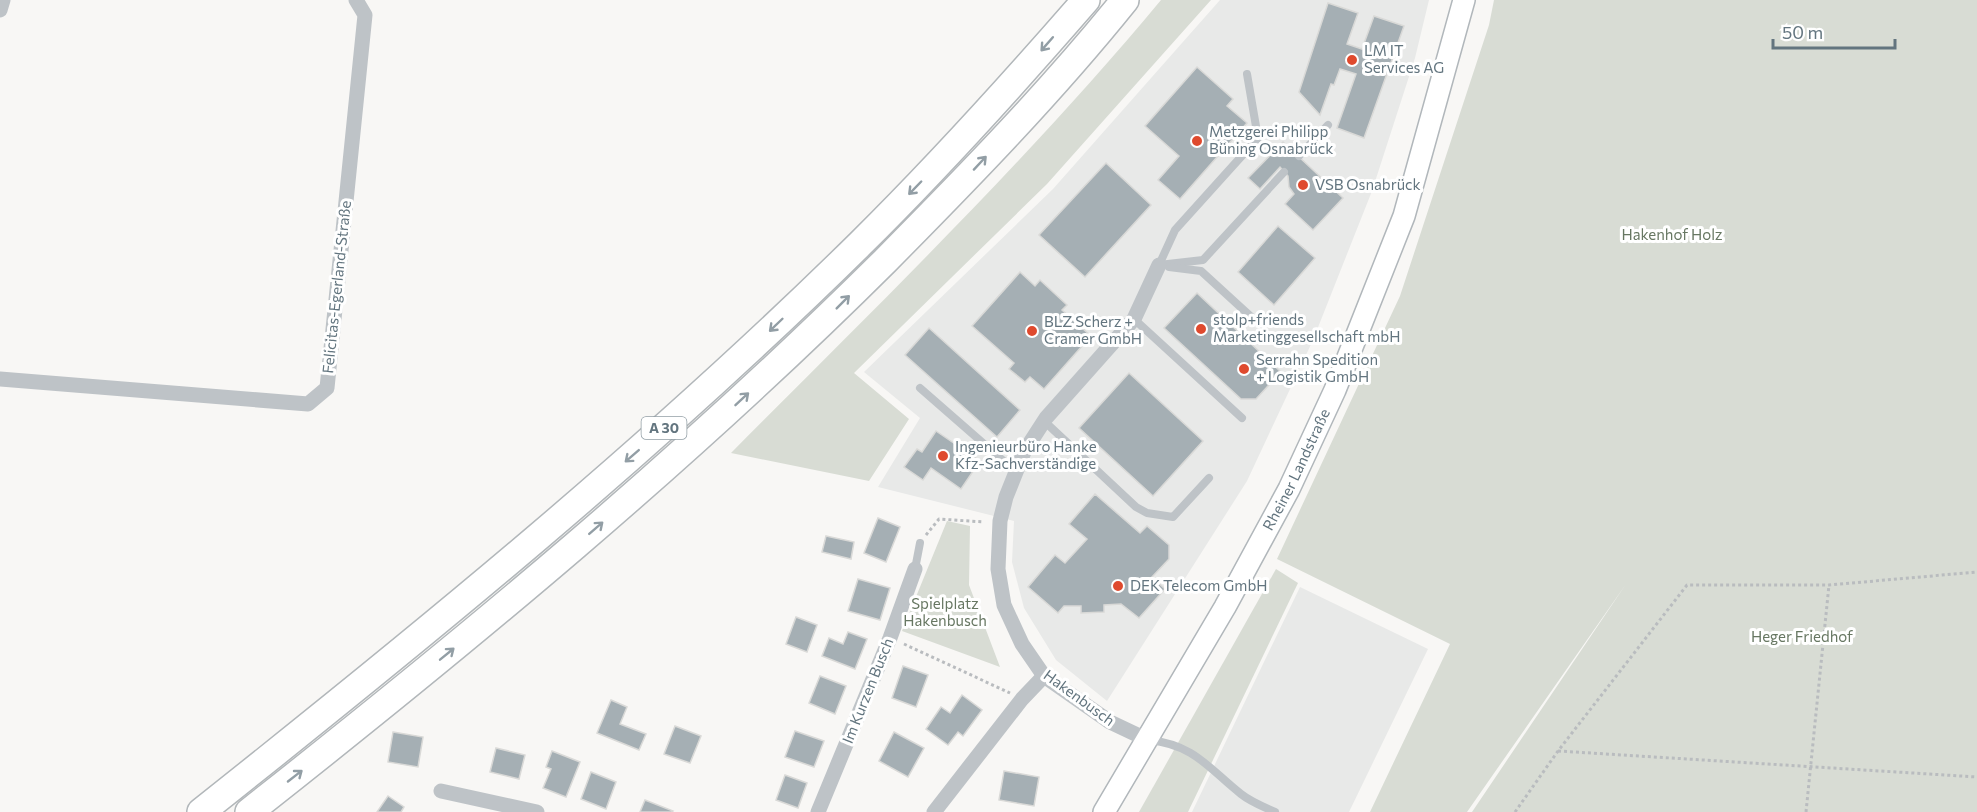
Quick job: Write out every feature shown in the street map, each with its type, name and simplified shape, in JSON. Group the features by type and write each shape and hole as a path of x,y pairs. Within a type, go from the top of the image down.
{"highway":[{"name":"A 30","path":"201,812 382,668 507,564 755,345 861,243 949,153 1086,0"},
{"name":"A 30","path":"249,812 524,590 687,450 942,204 1062,75 1125,0"}],"street":[{"path":"0,10 3,0"},
{"name":"Felicitas-Egerland-Straße","path":"0,379 308,404 327,388 365,15 356,0"},
{"name":"Rheiner Landstraße","path":"1104,812 1225,608 1289,489 1335,390 1404,216 1464,0"},
{"name":"Hakenbusch","path":"1148,740 1110,722 1044,676 1022,644 1004,605 998,569 1000,521 1015,471 1024,452 1044,421 1134,319 1159,265"},
{"name":"Im Kurzen Busch","path":"818,812 890,638 915,569"},
{"path":"934,812 1022,699 1044,676"},
{"path":"441,791 537,812"}],"lane":[{"path":"1159,265 1175,230 1258,138 1247,74"},
{"path":"1299,156 1328,125"},
{"path":"1159,265 1203,260 1284,172"},
{"path":"1159,265 1201,271 1259,324"},
{"path":"1134,319 1242,418"},
{"path":"920,388 1015,471"},
{"path":"1044,421 1136,507 1147,513 1173,517 1209,478"},
{"path":"915,569 920,543"},
{"path":"1148,740 1164,742 1191,752 1243,796 1275,812"}],"path":[{"path":"920,543 939,519 1000,521"},
{"path":"1515,812 1558,751 1688,585 1829,585 1977,572"},
{"path":"1806,812 1829,585"},
{"path":"890,638 972,673 1022,699"},
{"path":"1558,751 1977,777"}],"shaded area":[{"path":"1220,0 1429,0 1415,58 1372,191 1313,340 1247,481 1107,701 1056,660 1024,608 1012,562 1014,521 878,487 920,418 864,372 1053,189"},
{"path":"1300,587 1428,649 1349,812 1192,812"}],"green space":[{"path":"1161,0 1211,0 1047,184 854,373 909,419 869,481 731,453 1005,175"},
{"name":"Hakenhof Holz","path":"1494,0 1977,0 1977,812 1472,812 1626,584 1467,812 1370,812 1450,644 1277,559 1400,296 1489,25"},
{"name":"Spielplatz Hakenbusch","path":"947,521 970,526 969,585 1000,667 902,631"},
{"path":"1276,569 1298,583 1188,812 1139,812"}],"building":[{"path":"1328,3 1358,13 1347,44 1362,49 1374,16 1404,26 1364,138 1337,128 1356,74 1340,69 1334,85 1331,84 1320,115 1299,92"},
{"name":"Metzgerei Philipp Büning Osnabrück","path":"1197,67 1233,99 1227,106 1247,123 1180,199 1158,180 1179,156 1145,126"},
{"path":"1283,142 1343,198 1313,230 1285,204 1294,194 1289,187 1288,176 1280,167 1260,189 1248,178"},
{"path":"1106,163 1151,205 1085,277 1039,235"},
{"path":"1278,226 1315,258 1274,305 1238,272"},
{"name":"BLZ Scherz + Cramer GmbH","path":"1020,272 1035,286 1040,280 1067,305 1062,310 1091,336 1044,389 1030,377 1025,382 1009,369 1014,363 972,326"},
{"path":"1197,293 1281,372 1256,399 1241,399 1164,328"},
{"path":"929,328 1020,410 997,437 905,355"},
{"path":"1129,373 1203,441 1153,496 1079,428"},
{"name":"Ingenieurbüro Hanke Kfz-Sachverständige","path":"936,431 980,461 961,489 931,468 923,480 904,467 917,449 922,452"},
{"path":"1095,494 1140,533 1147,526 1169,545 1169,559 1152,577 1165,589 1139,618 1121,604 1104,605 1104,612 1081,613 1081,606 1064,606 1058,613 1028,587 1055,555 1065,563 1087,539 1069,524"},
{"path":"878,518 900,527 886,562 864,553"},
{"path":"826,536 854,542 851,559 822,552"},
{"path":"858,579 890,588 880,620 848,611"},
{"path":"796,617 817,625 807,652 786,644"},
{"path":"848,632 867,639 855,669 822,656 829,638 843,644"},
{"path":"903,666 928,675 916,707 892,698"},
{"path":"820,676 846,686 835,714 809,703"},
{"path":"962,695 982,710 963,736 958,732 948,745 926,729 941,707 950,713"},
{"path":"611,700 627,707 620,724 646,734 639,750 597,733"},
{"path":"675,726 701,736 690,763 664,754"},
{"path":"795,731 824,741 814,767 785,757"},
{"path":"393,732 423,737 418,767 388,762"},
{"path":"894,732 924,748 908,777 879,761"},
{"path":"496,748 525,755 519,779 490,772"},
{"path":"552,751 580,762 566,797 543,788 551,769 546,767"},
{"path":"1004,771 1039,777 1034,806 999,800"},
{"path":"591,772 616,782 606,809 581,799"},
{"path":"785,775 807,783 798,808 776,800"},
{"path":"388,796 404,807 401,812 377,812"},
{"path":"645,800 673,811 640,812"}],"place":[{"name":"LM IT Services AG","path":"1352,60"},
{"name":"Metzgerei Philipp Büning Osnabrück","path":"1197,141"},
{"name":"VSB Osnabrück","path":"1303,185"},
{"name":"stolp+friends Marketinggesellschaft mbH","path":"1201,329"},
{"name":"BLZ Scherz + Cramer GmbH","path":"1032,331"},
{"name":"Serrahn Spedition + Logistik GmbH","path":"1244,369"},
{"name":"Ingenieurbüro Hanke Kfz-Sachverständige","path":"943,456"},
{"name":"DEK Telecom GmbH","path":"1118,586"}],"park label":[{"name":"Heger Friedhof","path":"1802,637"}]}
